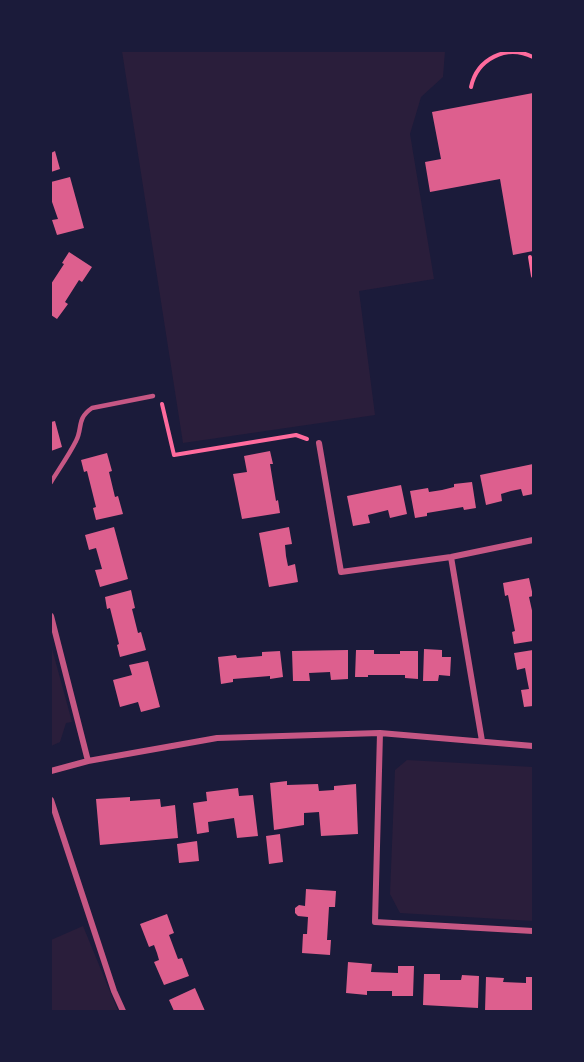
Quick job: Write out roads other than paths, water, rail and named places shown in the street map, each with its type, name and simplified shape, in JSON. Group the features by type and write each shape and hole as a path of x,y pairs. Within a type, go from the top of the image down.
{"street":[{"path":"319,443 341,572 451,557 533,540"},
{"path":"451,557 482,741"},
{"path":"51,616 88,761"},
{"path":"380,733 375,922 533,932"},
{"path":"51,771 88,761 217,738 380,733 533,746"},
{"path":"51,800 114,991 123,1011"}],"lane":[{"path":"51,482 77,440 80,423 85,413 92,408 153,396"}]}
